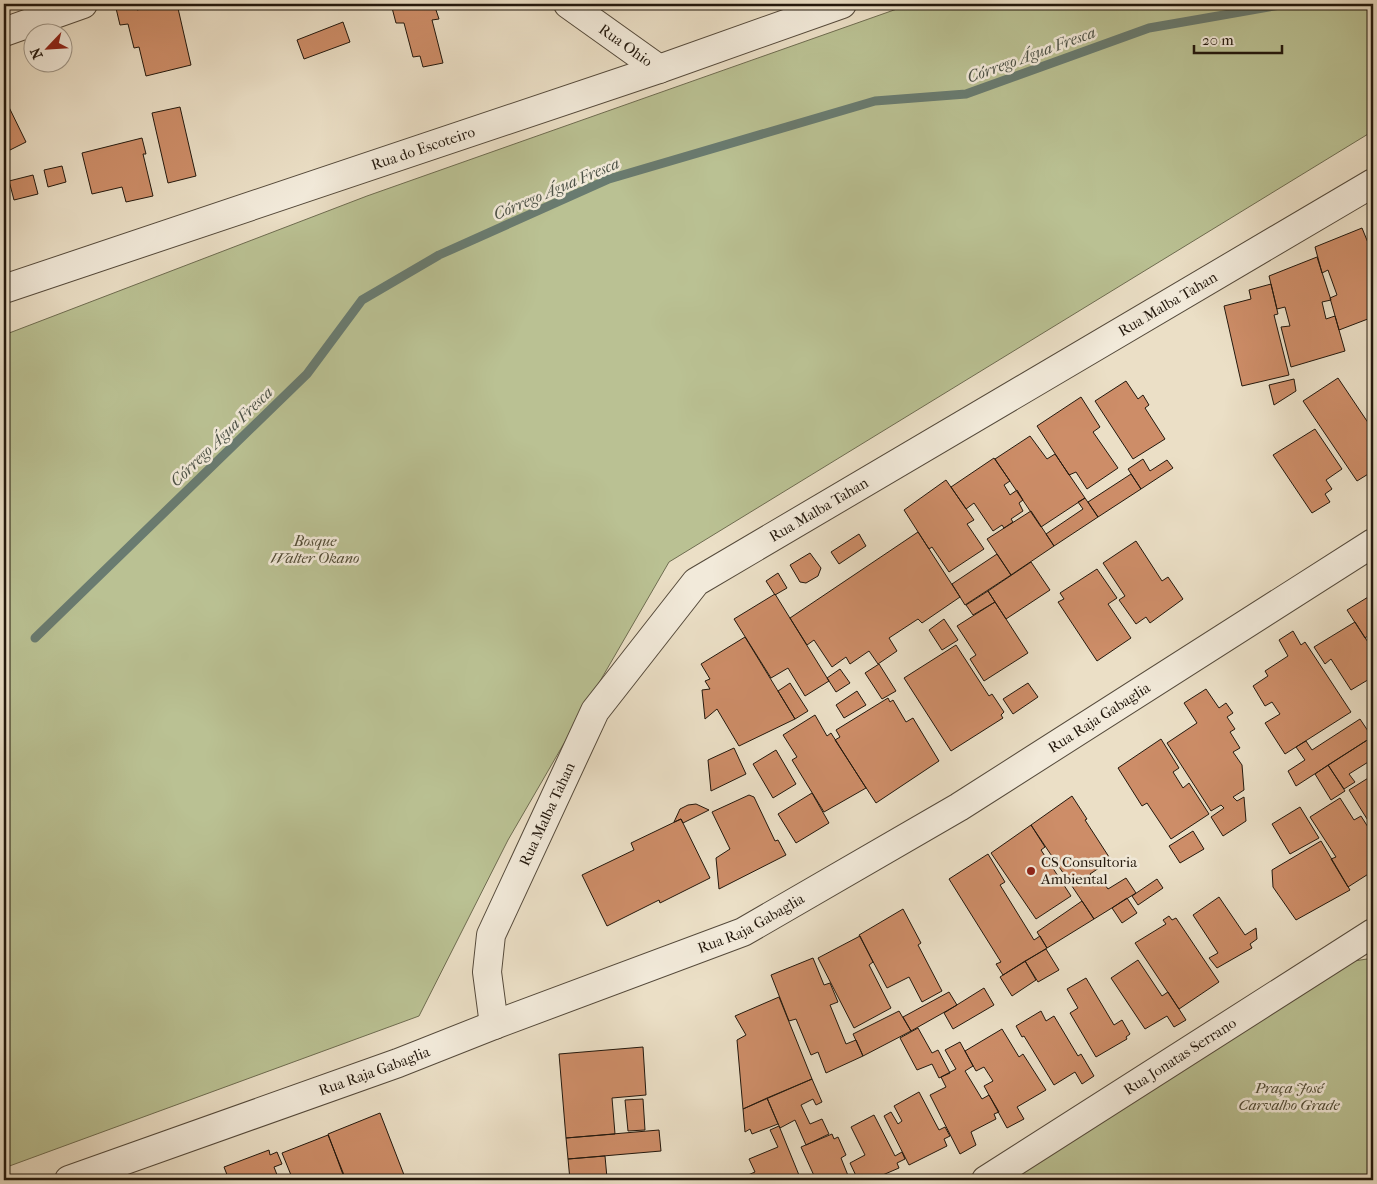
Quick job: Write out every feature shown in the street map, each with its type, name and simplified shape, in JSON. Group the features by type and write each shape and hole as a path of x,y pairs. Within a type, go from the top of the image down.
{"street":[{"path":"4,32 83,4"},
{"name":"Rua Ohio","path":"568,4 659,69"},
{"name":"Rua do Escoteiro","path":"4,289 659,69 842,4"},
{"name":"Rua Malba Tahan","path":"494,1025 487,972 491,935 595,710 696,582 1373,182"},
{"name":"Rua Raja Gabaglia","path":"69,1180 398,1063 743,932 958,807 1373,543"},
{"name":"Rua Jonatas Serrano","path":"986,1180 1373,933"}],"green space":[{"name":"Bosque Walter Okano","path":"911,4 1373,4 1373,131 669,562 508,840 419,1016 4,1168 4,335 367,196"},
{"name":"Praça José Carvalho Grade","path":"1367,959 1373,961 1373,1180 1008,1180 1341,963"}],"building":[{"path":"115,4 136,4 137,10 161,4 177,4 191,65 146,76 139,47 134,48 128,24 120,25"},
{"path":"391,4 434,4 439,19 432,20 443,63 423,67 420,56 413,57 404,23 396,23"},
{"path":"343,22 350,42 304,59 297,40"},
{"path":"4,97 26,142 4,153"},
{"path":"180,107 196,176 168,183 152,113"},
{"path":"142,138 146,154 143,154 153,196 126,202 122,187 92,194 82,153"},
{"path":"62,166 66,182 48,187 44,170"},
{"path":"33,175 38,194 14,200 9,181"},
{"path":"1362,228 1373,255 1373,317 1339,330 1330,298 1337,295 1328,270 1322,273 1315,247"},
{"path":"1317,257 1331,300 1322,302 1326,319 1335,316 1345,351 1291,367 1281,327 1290,326 1285,307 1277,309 1269,276"},
{"path":"1271,284 1278,314 1274,315 1289,375 1242,386 1224,306 1251,299 1249,290"},
{"path":"1338,378 1373,430 1373,471 1357,481 1303,401"},
{"path":"1294,379 1296,391 1274,405 1269,385"},
{"path":"1126,381 1138,399 1143,395 1149,405 1145,408 1165,439 1133,459 1095,401"},
{"path":"1081,397 1100,427 1093,432 1118,468 1087,489 1076,472 1069,475 1037,426"},
{"path":"1315,429 1342,469 1326,480 1332,489 1325,494 1330,502 1312,513 1273,455"},
{"path":"1030,436 1047,459 1055,454 1085,498 1041,527 995,459"},
{"path":"994,458 1010,481 1004,485 1010,495 1017,490 1023,500 1019,503 1023,511 1011,519 1013,522 1004,528 1002,525 993,531 974,503 966,509 951,487"},
{"path":"1143,459 1150,471 1167,460 1173,468 1141,489 1128,469"},
{"path":"1131,474 1141,489 1098,517 1088,502"},
{"path":"946,480 974,520 967,524 984,549 949,572 932,547 929,549 904,510"},
{"path":"1085,498 1098,517 1054,546 1046,534 1083,509 1078,502"},
{"path":"1031,511 1054,546 1011,575 987,539"},
{"path":"918,532 960,597 922,623 918,619 889,638 897,651 878,664 869,651 850,664 846,657 832,667 814,640 807,645 790,618"},
{"path":"859,534 866,546 839,564 831,552"},
{"path":"1136,541 1162,581 1168,577 1183,599 1150,623 1146,617 1136,624 1119,600 1125,596 1103,563"},
{"path":"810,553 821,568 818,576 806,583 800,582 790,565"},
{"path":"997,554 1011,575 965,605 952,584"},
{"path":"1031,562 1050,590 1006,619 988,591"},
{"path":"1097,569 1117,598 1108,604 1131,638 1097,661 1058,602 1064,599 1060,593"},
{"path":"778,573 787,588 775,595 766,581"},
{"path":"988,591 995,602 973,615 966,605"},
{"path":"775,594 829,681 805,696 788,668 771,678 734,619"},
{"path":"1373,594 1373,632 1365,638 1347,610"},
{"path":"995,602 1028,653 984,681 970,659 976,655 957,626"},
{"path":"944,619 958,640 942,650 929,630"},
{"path":"1355,622 1373,650 1373,682 1371,678 1351,690 1331,659 1325,664 1314,647"},
{"path":"1293,631 1301,645 1305,642 1351,712 1285,754 1265,723 1280,714 1272,702 1265,706 1253,686 1268,676 1265,671 1288,656 1279,640"},
{"path":"745,637 795,719 739,746 717,709 705,719 702,690 710,689 705,681 710,679 701,664"},
{"path":"956,645 989,696 992,694 1004,712 1001,715 1003,718 951,751 904,678"},
{"path":"879,664 896,691 882,699 865,673"},
{"path":"840,669 850,683 836,692 827,678"},
{"path":"790,683 808,711 795,719 778,691"},
{"path":"1028,683 1038,697 1013,714 1003,699"},
{"path":"1206,689 1219,708 1226,703 1233,713 1227,717 1235,729 1230,732 1240,748 1233,752 1242,765 1244,790 1233,797 1237,801 1244,797 1246,821 1223,836 1211,817 1224,808 1221,805 1211,811 1167,743 1197,723 1184,703"},
{"path":"857,691 866,705 844,718 836,705"},
{"path":"888,698 890,702 893,700 906,722 913,718 939,761 876,803 835,740 840,737 836,730"},
{"path":"815,715 827,736 831,733 866,788 824,812 792,760 797,757 783,735"},
{"path":"1360,719 1372,737 1296,786 1288,771 1305,760 1296,747 1306,741 1312,750"},
{"path":"1372,737 1373,759 1349,774 1355,782 1344,789 1328,765"},
{"path":"1161,739 1179,768 1173,772 1183,788 1189,783 1209,814 1171,839 1147,803 1142,806 1118,768"},
{"path":"734,748 746,774 711,791 708,760"},
{"path":"776,750 796,784 773,798 753,764"},
{"path":"1328,765 1345,791 1331,800 1315,774"},
{"path":"1373,775 1373,835 1369,829 1372,827 1349,790"},
{"path":"812,793 829,823 796,843 778,814"},
{"path":"749,795 754,797 775,841 778,840 786,855 719,889 716,858 730,849 712,812"},
{"path":"1072,796 1111,860 1090,874 1095,881 1100,878 1108,889 1126,878 1136,893 1094,919 1031,825"},
{"path":"1340,798 1354,820 1361,816 1373,835 1373,871 1348,887 1331,859 1336,857 1310,817"},
{"path":"696,804 709,810 683,823 681,819 674,822 680,809"},
{"path":"1300,807 1319,838 1290,854 1272,824"},
{"path":"681,819 710,878 660,903 659,900 607,926 582,875 634,850 631,843"},
{"path":"1031,825 1045,847 1041,850 1071,896 1036,919 991,853"},
{"path":"1193,831 1204,849 1180,863 1169,846"},
{"path":"1321,841 1350,890 1296,920 1273,887 1272,870"},
{"path":"988,854 1005,882 1000,885 1034,940 1040,936 1047,948 1003,975 996,964 1001,962 949,879"},
{"path":"1157,879 1163,888 1138,905 1132,896"},
{"path":"1219,897 1245,935 1256,928 1257,939 1250,944 1252,948 1217,968 1209,958 1218,953 1193,915"},
{"path":"1127,898 1137,913 1122,923 1112,908"},
{"path":"1082,901 1094,919 1047,948 1037,932"},
{"path":"903,909 921,943 918,945 942,991 922,1002 909,977 887,988 859,935"},
{"path":"1169,916 1172,920 1176,918 1219,982 1179,1009 1135,943 1166,924 1163,920"},
{"path":"860,936 873,962 869,965 891,1008 854,1028 818,958"},
{"path":"1046,949 1059,970 1038,982 1025,961"},
{"path":"813,958 824,985 830,983 838,1002 830,1005 846,1044 856,1040 863,1056 826,1073 818,1052 811,1055 796,1019 789,1021 771,975"},
{"path":"1138,960 1162,996 1168,992 1186,1020 1174,1027 1167,1016 1145,1029 1111,978"},
{"path":"1025,961 1036,980 1012,996 1000,977"},
{"path":"1086,978 1114,1025 1122,1020 1130,1034 1126,1037 1127,1039 1096,1057 1070,1013 1078,1008 1067,989"},
{"path":"984,988 994,1005 953,1029 944,1013"},
{"path":"949,992 957,1005 911,1031 903,1017"},
{"path":"779,997 812,1079 743,1109 737,1040 746,1035 735,1016"},
{"path":"899,1011 911,1031 863,1056 853,1034"},
{"path":"1041,1011 1046,1021 1054,1016 1078,1056 1081,1054 1094,1076 1082,1084 1075,1072 1054,1085 1016,1026"},
{"path":"918,1028 932,1053 938,1050 950,1073 939,1078 932,1064 917,1070 900,1038"},
{"path":"1002,1029 1019,1057 1023,1054 1046,1090 1017,1107 1024,1119 1007,1128 984,1086 993,1081 984,1067 976,1071 965,1051"},
{"path":"960,1042 973,1066 965,1071 982,1099 989,1095 999,1112 994,1114 996,1119 971,1132 976,1145 960,1154 930,1095 946,1087 941,1077 956,1069 945,1050"},
{"path":"643,1047 646,1095 612,1098 615,1134 566,1138 559,1054"},
{"path":"812,1079 822,1102 816,1105 813,1099 801,1105 810,1124 822,1119 829,1134 806,1145 795,1120 780,1128 767,1098"},
{"path":"919,1092 939,1130 945,1127 950,1136 944,1139 947,1146 909,1165 884,1116 891,1112 898,1124 902,1121 894,1106"},
{"path":"767,1098 778,1124 752,1134 750,1129 745,1132 743,1109"},
{"path":"643,1099 645,1130 628,1131 625,1100"},
{"path":"380,1113 406,1180 345,1180 328,1134"},
{"path":"874,1115 895,1156 902,1152 905,1159 897,1163 899,1168 871,1180 858,1180 850,1163 865,1155 851,1127"},
{"path":"779,1126 801,1180 749,1180 748,1175 755,1172 749,1159 778,1147 770,1130"},
{"path":"659,1130 661,1151 568,1159 566,1138"},
{"path":"832,1134 834,1139 838,1137 846,1155 841,1158 849,1178 855,1175 858,1180 816,1180 801,1147"},
{"path":"328,1135 346,1180 293,1180 282,1153"},
{"path":"269,1150 270,1155 277,1152 282,1164 274,1167 279,1180 229,1180 224,1167"},
{"path":"605,1156 607,1178 570,1180 568,1159"}],"waterway":[{"name":"Córrego Água Fresca","path":"35,638 307,374 362,300 439,255 609,179 875,101 966,94 1149,28 1286,4"}],"place":[{"name":"CS Consultoria Ambiental","path":"1031,871"}]}
